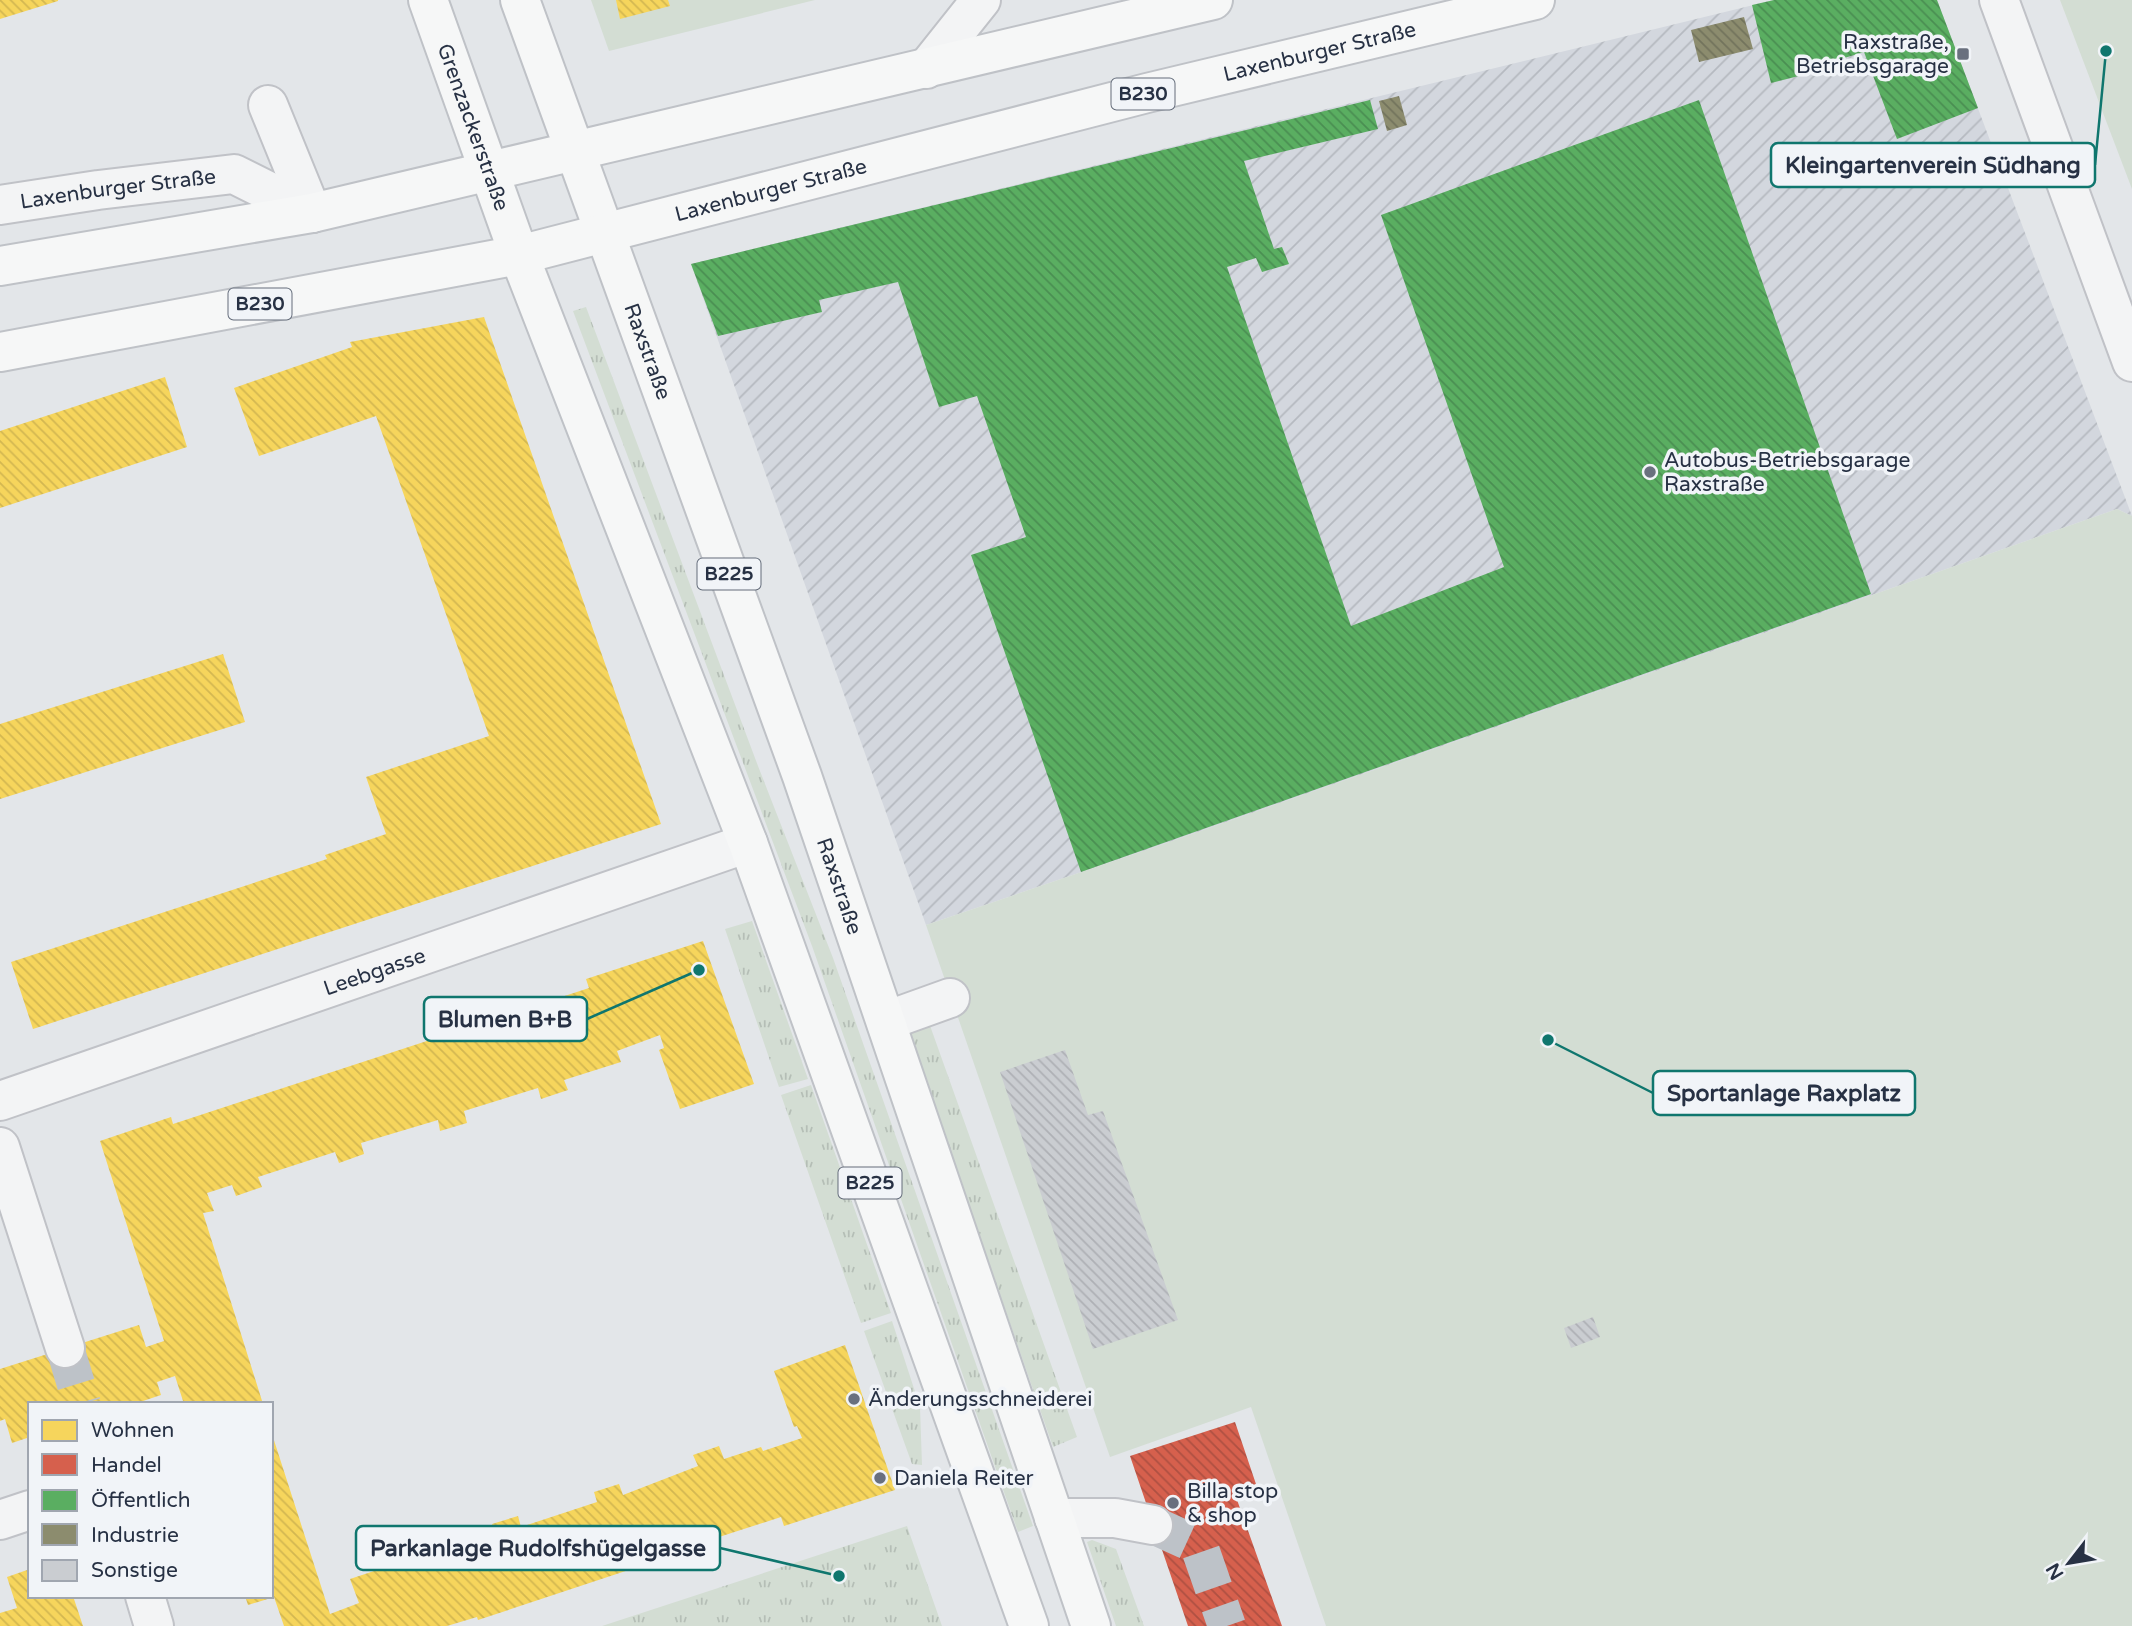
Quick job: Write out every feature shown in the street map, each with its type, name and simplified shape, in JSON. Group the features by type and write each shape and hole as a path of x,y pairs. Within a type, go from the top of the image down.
{"main road":[{"name":"Grenzackerstraße","path":"428,0 519,255"},
{"name":"B225","path":"520,0 575,150"},
{"path":"0,266 312,213 1213,0"},
{"name":"Laxenburger Straße","path":"0,352 519,255 1147,93 1535,0"},
{"name":"Raxstraße","path":"575,150 802,776 1091,1626"},
{"name":"B225","path":"519,255 748,843 1029,1626"}],"street":[{"path":"926,69 981,0"},
{"path":"1999,0 2132,362"},
{"path":"268,105 312,213"},
{"name":"Laxenburger Straße","path":"0,205 234,174 312,213"},
{"name":"Leebgasse","path":"0,1101 748,843"},
{"path":"886,1021 950,998"},
{"path":"0,1147 65,1348"},
{"path":"0,1520 28,1511"},
{"path":"1054,1518 1115,1518 1153,1525"},
{"path":"146,1598 154,1626"}],"shaded area":[{"path":"1774,0 1937,0 2132,516 2117,509 926,925 691,264"}],"green space":[{"path":"591,0 815,0 609,51"},
{"path":"2060,0 2132,0 2132,189"},
{"path":"586,307 833,958 1033,1526 1018,1532 812,946 573,311"},
{"path":"2117,509 2132,516 2132,1626 1326,1626 1251,1407 1110,1457 926,925"},
{"path":"752,921 808,1079 779,1087 725,929"},
{"path":"928,1020 1077,1437 1053,1447 907,1027"},
{"path":"811,1085 891,1313 861,1323 781,1095"},
{"path":"892,1321 920,1407 922,1465 912,1464 864,1331"},
{"path":"907,1526 942,1626 602,1626"},
{"path":"1092,1540 1116,1549 1144,1626 1116,1626 1087,1542"}],"building: Wohnen":[{"path":"0,0 58,0 58,1 0,19"},
{"path":"616,0 668,0 670,6 620,19"},
{"path":"484,317 661,824 33,1029 11,962 327,859 325,855 386,834 366,777 489,736 376,416 259,456 234,388 352,347 350,342"},
{"path":"165,377 187,447 0,508 0,431"},
{"path":"223,654 245,722 0,799 0,724"},
{"path":"703,941 754,1084 680,1109 659,1050 664,1048 660,1035 617,1051 621,1062 564,1080 568,1090 541,1099 538,1088 464,1111 467,1123 440,1131 438,1120 361,1143 364,1154 339,1163 335,1152 258,1177 262,1187 236,1196 232,1185 207,1193 214,1211 203,1213 262,1402 183,1402 175,1376 157,1382 161,1395 140,1402 28,1402 28,1438 12,1443 5,1419 0,1421 0,1369 139,1325 146,1347 164,1341 100,1141 171,1117 173,1124 589,988 586,979"},
{"path":"845,1345 895,1490 784,1526 781,1517 478,1620 477,1617 447,1626 284,1626 273,1597 273,1437 330,1614 359,1603 350,1579 392,1565 388,1553 414,1545 417,1557 461,1543 463,1546 496,1535 492,1524 518,1516 521,1527 597,1502 594,1492 619,1484 623,1495 698,1466 693,1455 719,1446 724,1459 761,1447 763,1451 802,1438 797,1426 794,1427 774,1371"},
{"path":"28,1570 28,1598 74,1598 83,1626 0,1626 0,1613 17,1608 7,1577"},
{"path":"246,1598 271,1598 248,1605"}],"building: Handel":[{"path":"1235,1422 1258,1490 1236,1497 1282,1626 1188,1626 1130,1456"}],"building: Öffentlich":[{"path":"1774,0 1937,0 1978,108 1897,139 1864,52 1841,59 1842,65 1771,83 1752,5"},
{"name":"Autobus-Betriebsgarage Raxstraße","path":"1370,100 1378,129 1244,161 1274,249 1282,247 1289,264 1262,272 1256,258 1227,267 1351,626 1504,567 1381,215 1699,100 1871,594 1081,872 971,555 1026,537 977,396 939,407 898,282 819,300 822,312 718,336 691,264"}],"building: Industrie":[{"path":"1744,17 1753,49 1699,62 1691,30"},
{"path":"1399,96 1407,125 1387,131 1379,101"}],"building: Sonstige":[{"path":"1065,1050 1088,1115 1103,1111 1178,1320 1093,1349 1000,1072"},
{"path":"1593,1317 1600,1337 1571,1348 1564,1328"}],"tunnel":[{"path":"65,1348 81,1402"},
{"path":"1153,1525 1199,1546 1227,1626"}],"place":[{"name":"Kleingartenverein Südhang","path":"2106,51"},
{"name":"Raxstraße, Betriebsgarage","path":"1963,54"},
{"name":"Autobus-Betriebsgarage Raxstraße","path":"1650,472"},
{"name":"Blumen B+B","path":"699,970"},
{"name":"Sportanlage Raxplatz","path":"1548,1040"},
{"name":"Änderungsschneiderei","path":"854,1399"},
{"name":"Daniela Reiter","path":"880,1478"},
{"name":"Billa stop & shop","path":"1173,1503"},
{"name":"Parkanlage Rudolfshügelgasse","path":"839,1576"}]}
